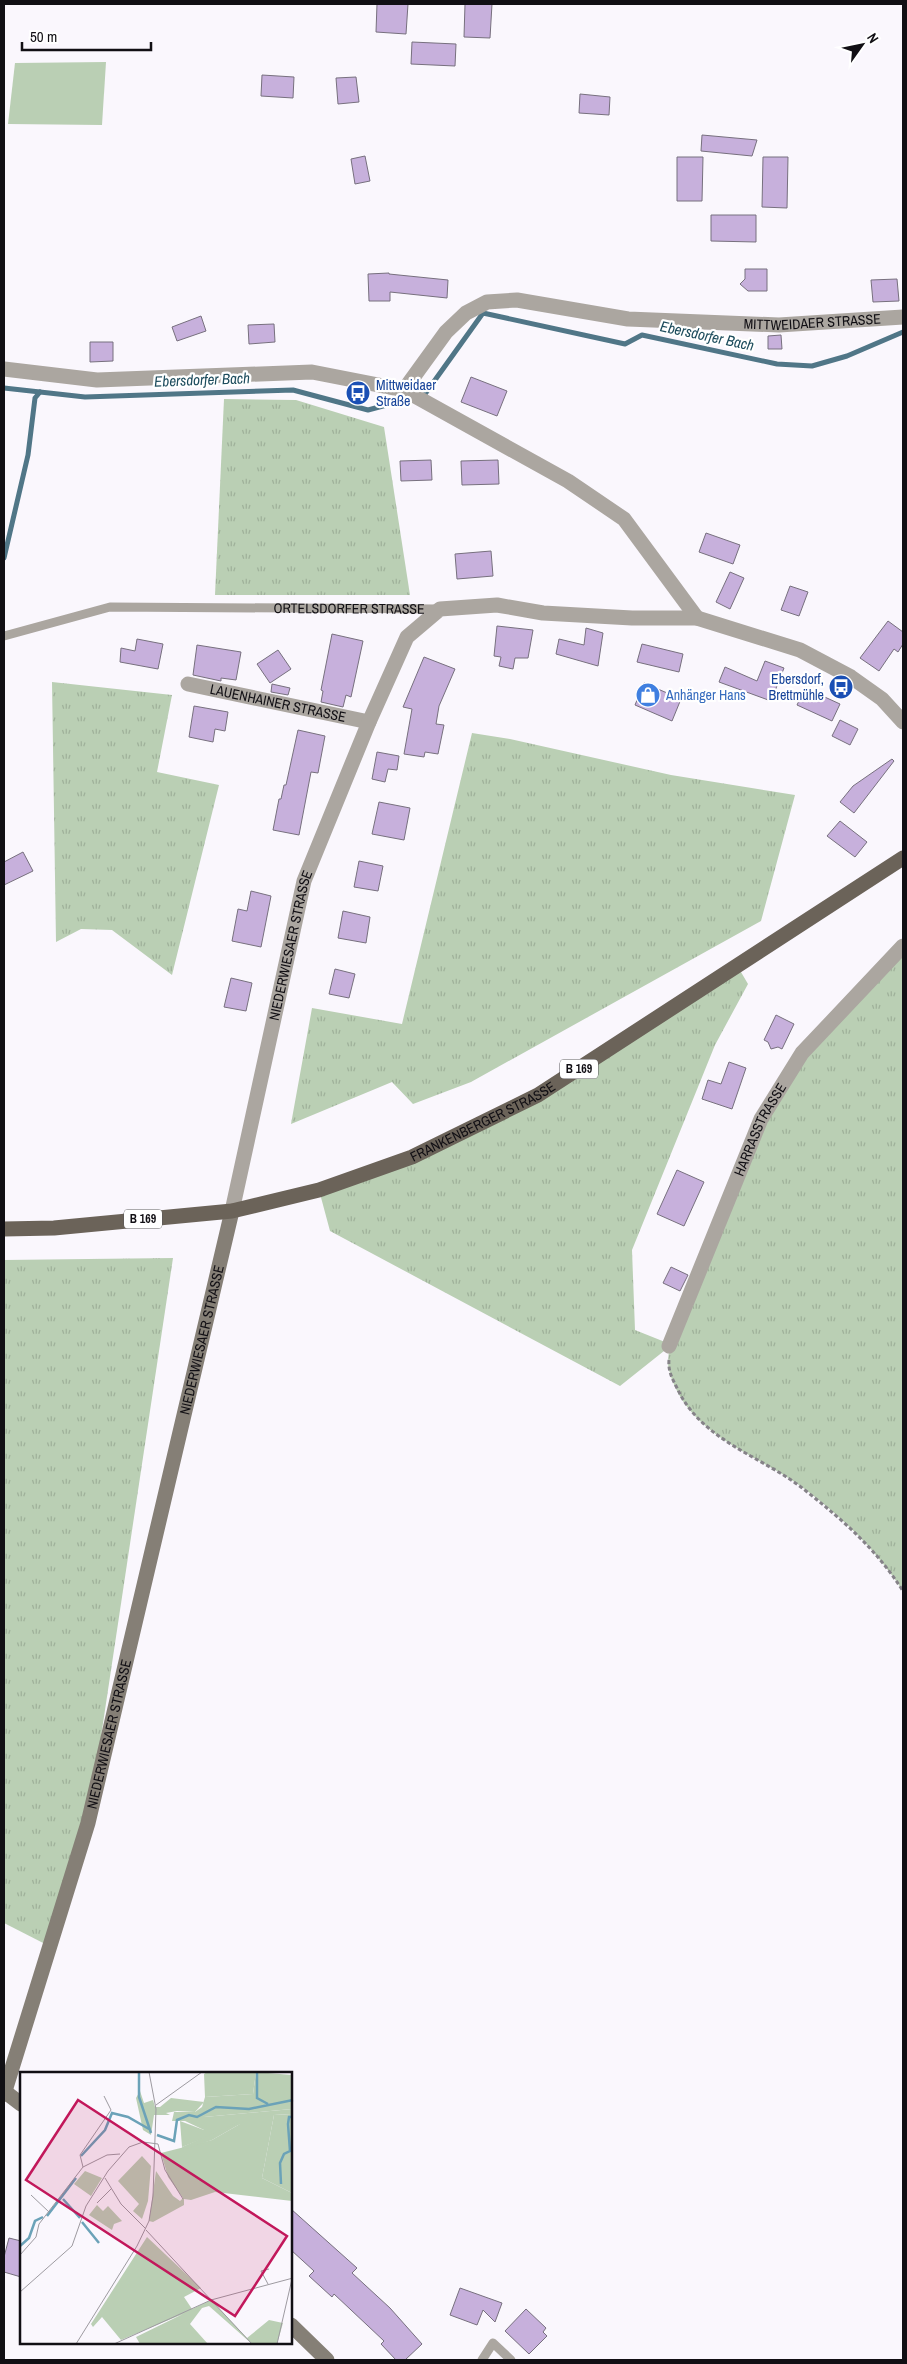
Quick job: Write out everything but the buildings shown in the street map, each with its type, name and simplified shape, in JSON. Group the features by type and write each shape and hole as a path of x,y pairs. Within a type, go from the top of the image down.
{"main road":[{"name":"FRANKENBERGER STRASSE","path":"4,1229 54,1228 232,1211 319,1190 403,1160 538,1095 903,858"},
{"name":"NIEDERWIESAER STRASSE","path":"4,2092 88,1823 232,1211"},
{"path":"4,2092 20,2103"},
{"path":"292,2326 327,2360"}],"street":[{"name":"MITTWEIDAER STRASSE","path":"404,390 446,332 466,312 488,302 517,300 628,319 769,325 903,317"},
{"path":"4,369 97,380 312,372 404,390 568,481 624,519 697,618 800,650 867,688 882,699 903,722"},
{"name":"ORTELSDORFER STRASSE","path":"440,609 497,605 543,613 632,618 697,618"},
{"name":"NIEDERWIESAER STRASSE","path":"232,1211 304,881 369,722 407,636 440,609"},
{"name":"LAUENHAINER STRASSE","path":"188,684 369,722"},
{"name":"HARRASSTRASSE","path":"669,1346 761,1119 802,1053 903,946"}],"lane":[{"name":"ORTELSDORFER STRASSE","path":"4,636 110,607 440,609"},
{"path":"482,2360 493,2343 511,2360"}],"path":[{"path":"669,1346 668,1369 680,1394 698,1420 730,1445 804,1489 847,1524 885,1563 903,1591"}],"green space":[{"path":"106,62 102,125 8,124 15,63"},
{"path":"224,399 296,400 384,427 410,595 215,595"},
{"path":"52,682 172,695 157,772 219,785 172,975 112,930 81,929 56,942"},
{"path":"472,733 510,739 671,775 795,795 761,921 471,1082 413,1104 392,1082 291,1124 312,1008 402,1024"},
{"path":"903,946 903,1591 871,1549 834,1513 787,1477 726,1441 691,1412 678,1393 669,1370 669,1347 620,1386 330,1231 319,1190 538,1095 738,967 748,984 715,1045 632,1250 635,1330 665,1342 761,1119 802,1053"},
{"path":"173,1258 88,1823 51,1947 4,1923 4,1260"}],"waterway":[{"name":"Ebersdorfer Bach","path":"425,394 483,313 625,344 642,335 777,364 812,366 847,356 903,332"},
{"name":"Ebersdorfer Bach","path":"4,388 85,397 293,390 368,410 398,402"},
{"path":"4,558 28,455 35,398 40,392"}],"place":[{"name":"Mittweidaer Straße","path":"358,393"},
{"name":"Ebersdorf, Brettmühle","path":"841,687"},
{"name":"Anhänger Hans","path":"648,695"}]}
